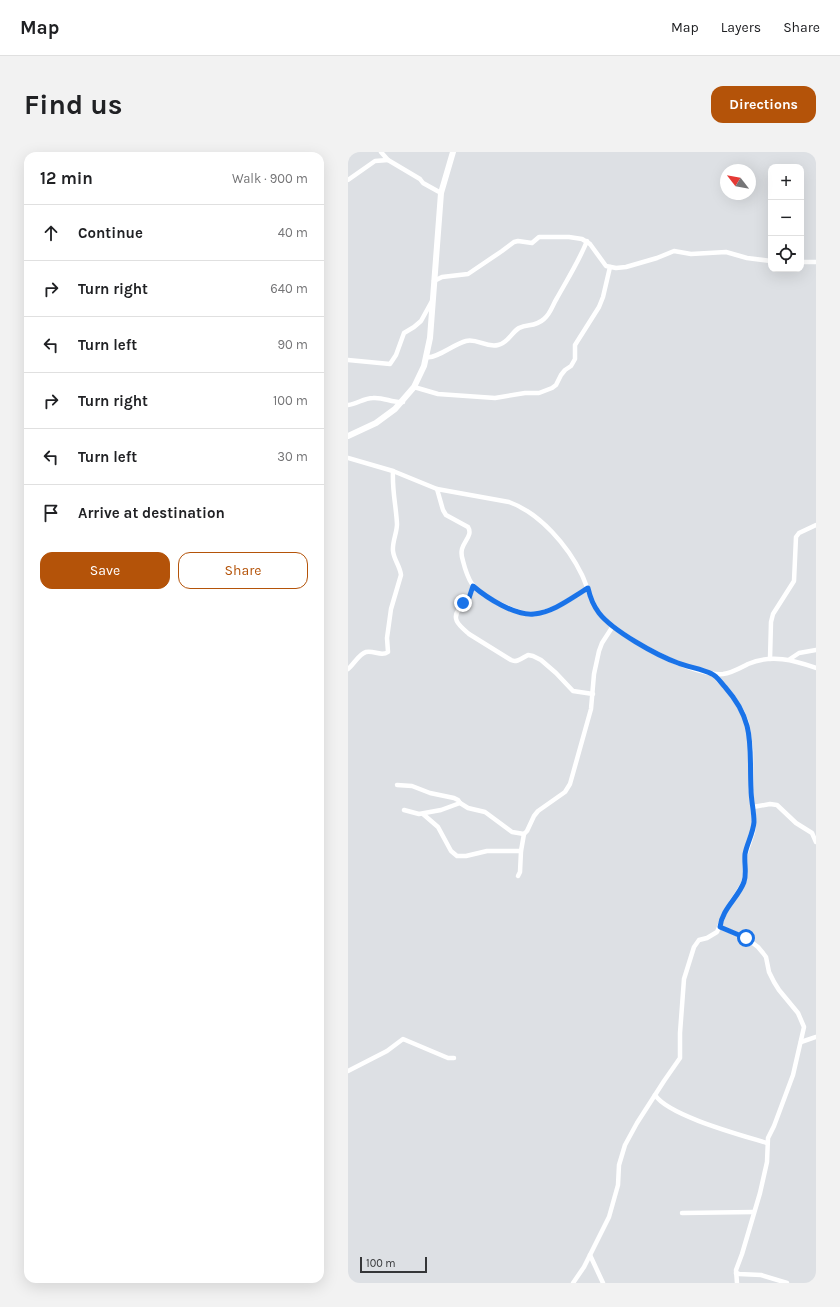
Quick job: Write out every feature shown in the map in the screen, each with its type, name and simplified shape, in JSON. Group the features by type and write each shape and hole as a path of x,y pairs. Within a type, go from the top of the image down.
{"street":[{"path":"381,152 388,160 441,193"},
{"path":"348,436 376,423 403,402 420,376 427,357 430,338 441,193 453,152"},
{"path":"348,180 375,161 388,160"},
{"path":"434,281 442,277 468,274 514,242 518,240 532,243 544,236 569,237 587,241 595,250 602,262 610,267 626,267 657,258 674,251 691,254 726,252 747,258 768,261"},
{"path":"427,357 430,358 435,356 457,343 469,340 474,340 488,346 499,345 506,342 518,329 526,325 533,325 540,322 549,314 587,241"},
{"path":"804,262 816,262"},
{"path":"414,387 438,394 494,398 526,393 539,393 552,388 556,385 565,370 571,366 576,359 575,345 599,307 610,267"},
{"path":"348,360 390,364 396,355 404,332 414,327 421,321 433,299"},
{"path":"348,405 364,399 374,398 403,402"},
{"path":"348,458 393,471 437,489 509,502 530,512 542,522 573,558 588,588 594,606 599,613 635,641 678,664 713,674 728,673 749,664 770,659 790,660 816,668"},
{"path":"348,669 364,653 368,652 383,654 388,652 387,638 391,609 401,575 393,552 397,523 392,485 393,471"},
{"path":"437,489 442,510 446,516 468,527 470,530 470,534 464,544 462,553 466,571 473,586 480,592 505,606 520,612 533,614 550,610 588,588"},
{"path":"770,659 769,645 773,614 794,580 796,537 799,533 816,525"},
{"path":"473,586 469,598 455,615 455,619 469,634 515,662 528,655 533,656 556,673 573,691 593,694"},
{"path":"518,876 520,872 521,851 524,834 538,811 565,792 570,784 590,716 594,674 599,651 602,643 614,626"},
{"path":"790,660 799,653 816,650"},
{"path":"573,1283 584,1267 612,1210 618,1185 619,1165 625,1145 637,1123 680,1058 680,1033 684,979 692,952 699,940 713,935 720,927 726,910 744,882 745,856 753,832 754,821 751,791 751,750 743,713 738,704 713,674"},
{"path":"397,785 412,786 430,793 454,798 468,808 485,812 512,832 524,834"},
{"path":"404,810 414,814 423,814 441,810 460,803"},
{"path":"753,807 770,804 777,805 796,824 812,833 816,842"},
{"path":"423,814 438,826 451,851 457,856 466,856 487,851 521,851"},
{"path":"720,927 746,938 763,953 766,958 769,972 776,986 793,1006 802,1022 804,1031 793,1075 768,1138 767,1162 760,1193 736,1272 737,1283"},
{"path":"801,1042 816,1037"},
{"path":"348,1071 387,1051 403,1039 448,1058 454,1058"},
{"path":"655,1095 659,1101 693,1120 767,1143"},
{"path":"682,1213 754,1212"},
{"path":"590,1255 603,1283"},
{"path":"736,1272 739,1274 761,1275 787,1283"}],"route":[{"path":"463,603 469,598 473,586 480,592 505,606 520,612 533,614 550,610 588,588 594,606 604,618 614,626 635,641 667,659 678,664 713,674 732,695 743,713 751,750 750,779 754,821 753,832 745,856 744,882 726,910 720,923 720,927 724,927 746,938"}]}
